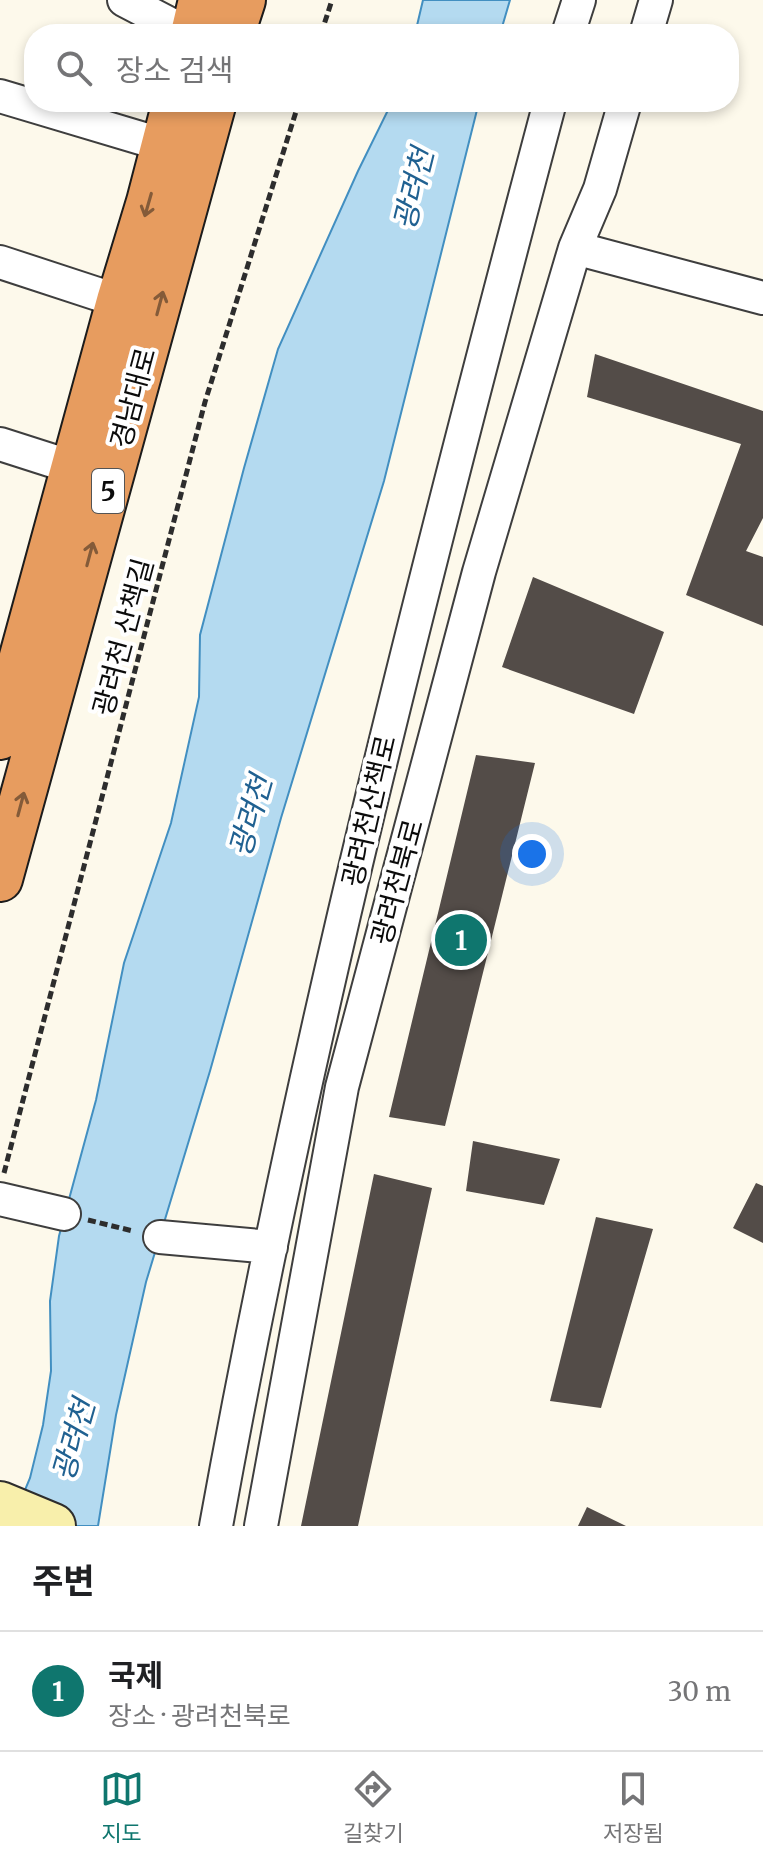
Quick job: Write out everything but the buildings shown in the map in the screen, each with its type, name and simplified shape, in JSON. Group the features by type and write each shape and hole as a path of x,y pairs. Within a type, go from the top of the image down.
{"highway":[{"path":"194,24 201,0"},
{"path":"235,24 243,0"},
{"name":"경남대로","path":"0,737 14,631 75,468 172,112"},
{"name":"경남대로","path":"0,879 211,112"}],"street":[{"path":"124,0 171,24"},
{"path":"571,24 579,0"},
{"path":"649,24 656,0"},
{"path":"0,96 24,103"},
{"path":"54,112 164,145"},
{"name":"광려천산책로","path":"216,1526 271,1247 373,789 547,112"},
{"name":"광려천북로","path":"261,1526 342,1087 479,572 575,248 600,189 622,112"},
{"path":"575,248 763,298"},
{"path":"0,262 119,301"},
{"path":"0,444 75,468"},
{"path":"0,1199 64,1214"},
{"path":"160,1237 271,1247"},
{"path":"0,1504 53,1526"}],"path":[{"path":"324,24 332,0"},
{"name":"광려천 산책길","path":"0,1187 205,402 296,112"},
{"path":"64,1214 160,1237"}],"water":[{"path":"423,0 510,0 503,24 417,24"},
{"name":"광려천","path":"387,112 476,112 384,481 281,818 210,1071 146,1282 116,1415 98,1526 10,1526 30,1478 43,1425 51,1371 50,1301 59,1236 96,1100 124,963 171,823 199,697 200,635 278,349"}],"place":[{"name":"국제","path":"461,940"}]}
